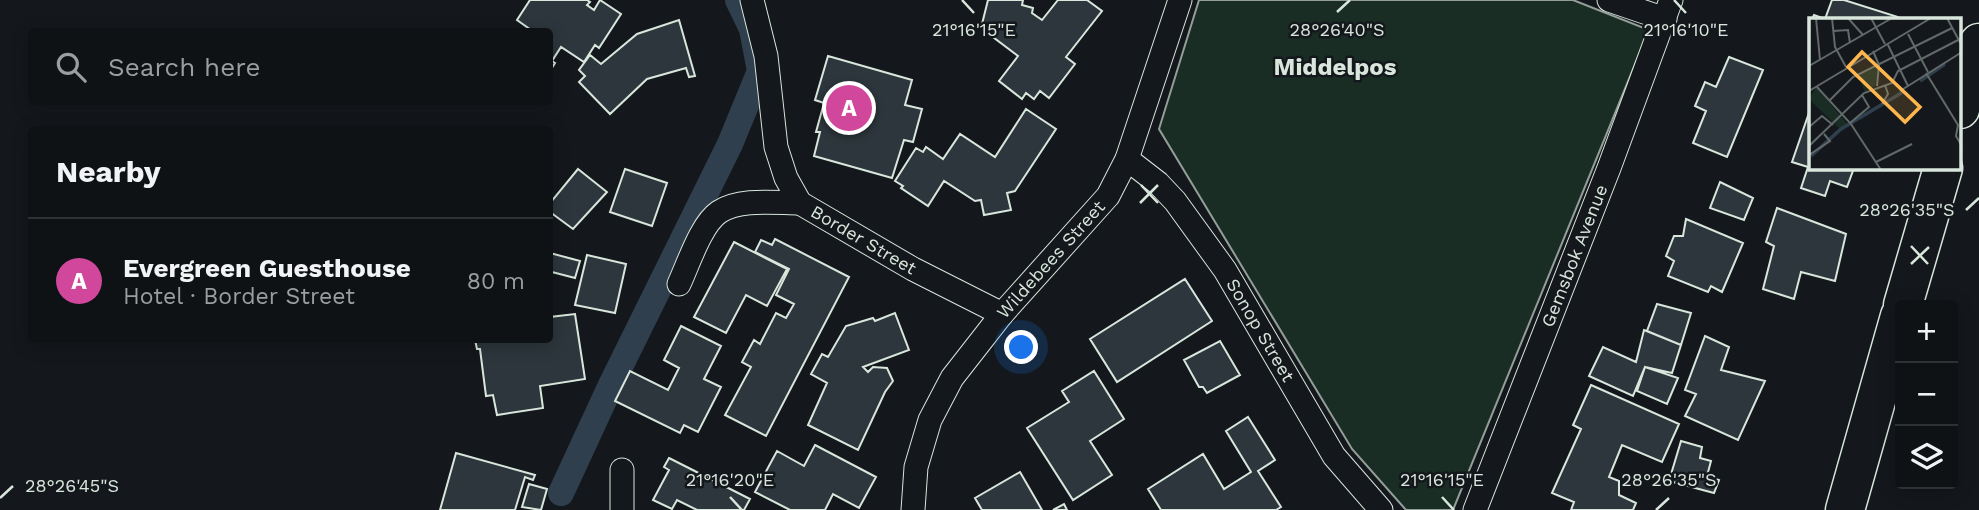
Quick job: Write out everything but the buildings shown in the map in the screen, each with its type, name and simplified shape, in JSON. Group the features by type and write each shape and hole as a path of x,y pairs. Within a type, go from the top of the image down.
{"highway":[{"path":"1962,102 1979,43"},
{"path":"1904,300 1942,170"},
{"path":"1845,510 1895,334"}],"street":[{"name":"Border Street","path":"752,0 766,56 776,147 786,178 800,203 913,269 1002,313"},
{"name":"Wildebees Street","path":"913,510 916,467 930,420 952,378 1002,313 1108,196 1128,159 1180,0"},
{"path":"1609,0 1668,10"},
{"name":"Gemsbok Avenue","path":"1475,510 1668,10"},
{"name":"Sonop Street","path":"1128,159 1175,201 1218,260 1334,456 1381,510"},
{"path":"679,284 704,230 718,212 733,206 750,204 800,203"},
{"path":"622,470 622,510"}],"green space":[{"path":"1199,0 1573,0 1649,30 1453,510 1406,510 1352,449 1159,129"}],"waterway":[{"path":"561,493 730,144 760,71 752,29 738,0"}],"place":[{"name":"Evergreen Guesthouse","path":"849,108"}],"district":[{"name":"Middelpos","path":"1335,67"}]}
